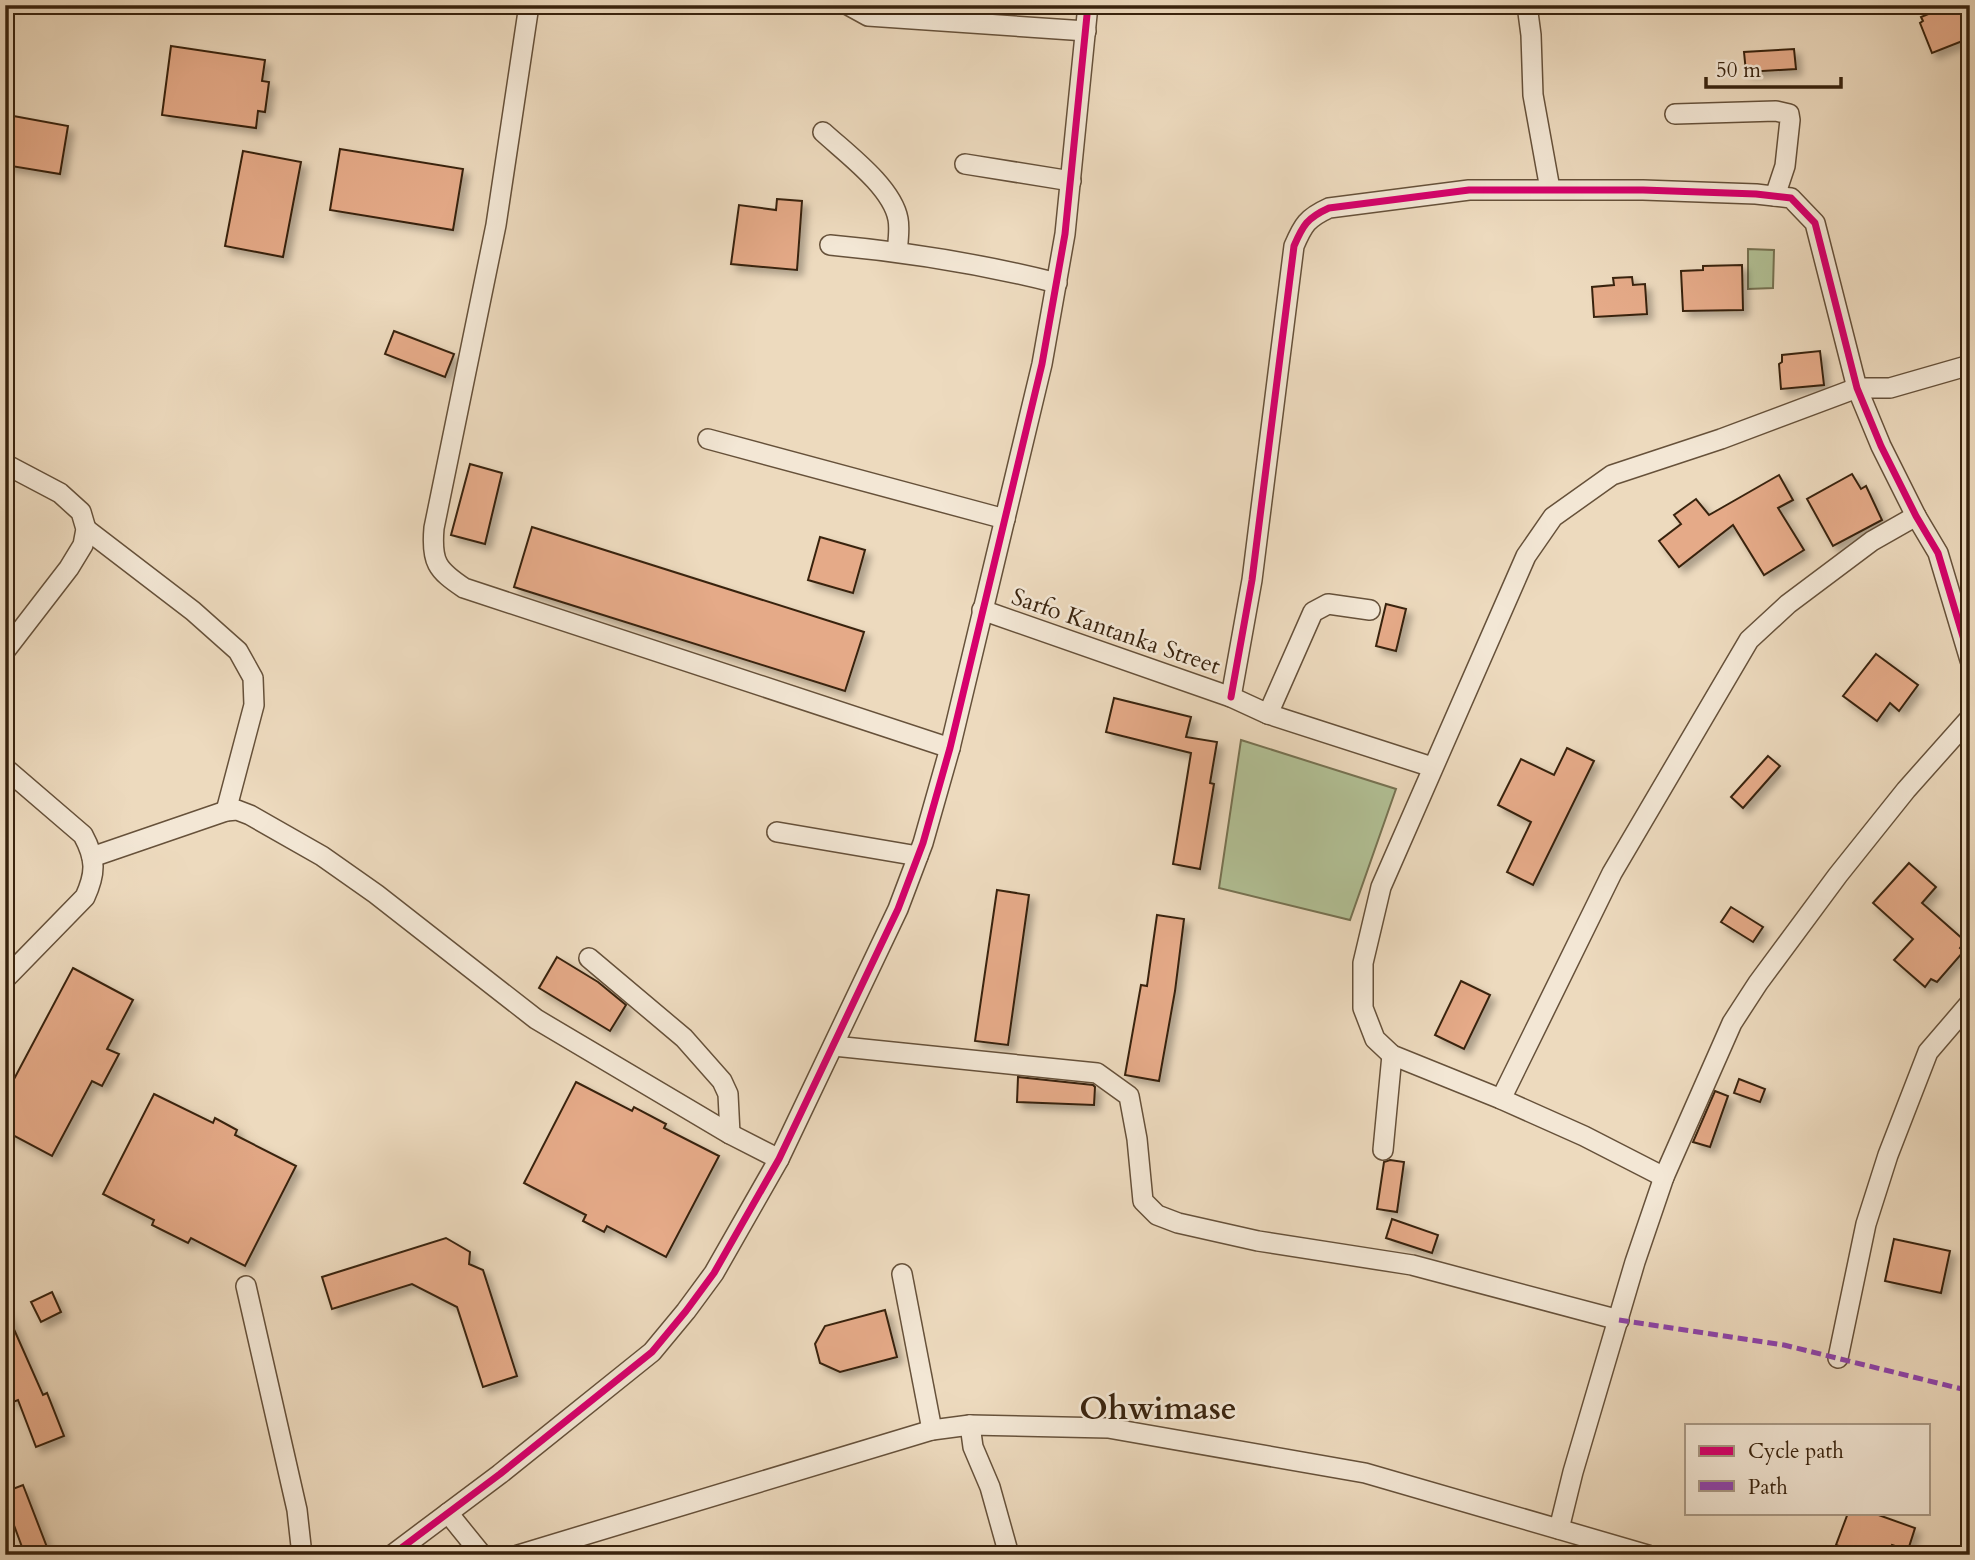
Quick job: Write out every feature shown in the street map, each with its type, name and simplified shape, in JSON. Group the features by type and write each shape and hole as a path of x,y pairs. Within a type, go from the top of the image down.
{"street":[{"path":"529,5 496,225 434,528 432,548 437,565 445,576 464,588 950,748"},
{"path":"848,5 868,16 942,13 1086,32"},
{"path":"391,1555 652,1352 714,1273 779,1159 898,909 918,856 950,748 1042,364 1066,234 1088,5"},
{"path":"1527,5 1533,95 1550,189"},
{"path":"1675,114 1776,111 1788,114 1790,120 1785,166 1775,196"},
{"path":"823,132 878,183 894,207 899,221 897,252"},
{"path":"965,164 1071,181"},
{"path":"1231,697 1252,580 1294,246 1301,229 1311,216 1329,208 1469,190 1643,190 1790,198 1815,223 1857,388 1881,446 1938,553 1970,660"},
{"path":"830,245 999,268 1057,283"},
{"path":"1664,1177 1584,1136 1392,1055 1375,1039 1363,1008 1363,963 1381,887 1526,556 1553,517 1612,475 1721,439 1857,388 1890,388 1970,365"},
{"path":"708,439 1005,519"},
{"path":"5,464 60,493 81,512 86,529 83,545 69,568 5,651"},
{"path":"1501,1099 1612,873 1749,640 1788,604 1872,541 1916,516"},
{"path":"86,529 192,611 238,651 253,678 254,705 226,811"},
{"path":"1268,715 1313,612 1328,604 1370,610"},
{"name":"Sarfo Kantanka Street","path":"982,610 1231,697 1268,715 1432,767"},
{"path":"1559,1529 1573,1472 1635,1262 1664,1177 1732,1023 1758,983 1846,864 1906,790 1970,718"},
{"path":"5,768 83,835 92,858 93,880 85,897 5,979"},
{"path":"92,858 226,811 237,810 250,815 322,856 376,894 536,1019 730,1134 779,1159"},
{"path":"777,832 918,856"},
{"path":"589,958 684,1038 722,1081 727,1094 730,1134"},
{"path":"1838,1358 1866,1224 1888,1155 1928,1052 1970,1003"},
{"path":"834,1046 1097,1073 1129,1096 1137,1139 1143,1201 1157,1215 1178,1223 1258,1241 1412,1265 1619,1320"},
{"path":"1383,1150 1392,1055"},
{"path":"902,1274 932,1430"},
{"path":"246,1286 297,1510 302,1555"},
{"path":"970,1425 974,1447 990,1487 1009,1555"},
{"path":"518,1555 571,1547 932,1430 970,1425 1108,1428 1365,1473 1648,1555"},
{"path":"448,1513 482,1555"}],"green space":[{"path":"1748,249 1774,250 1773,288 1748,289"},
{"path":"1241,740 1396,789 1350,920 1219,888"}],"building":[{"path":"1950,5 1970,5 1970,38 1932,53 1920,23 1923,21 1921,17"},
{"path":"171,46 265,60 262,81 269,82 265,112 258,111 256,128 162,115"},
{"path":"1794,49 1796,69 1746,72 1744,52"},
{"path":"8,115 68,126 60,174 5,165"},
{"path":"340,149 463,169 453,230 330,210"},
{"path":"243,151 301,162 283,257 225,246"},
{"path":"777,199 802,201 797,270 731,264 739,205 776,210"},
{"path":"1742,265 1743,310 1683,311 1681,271 1703,270 1703,266"},
{"path":"1632,277 1633,285 1645,284 1647,314 1594,317 1592,287 1614,285 1613,278"},
{"path":"394,331 454,354 445,377 385,354"},
{"path":"1820,351 1824,385 1781,389 1779,364 1782,362 1782,355"},
{"path":"470,464 502,473 485,544 451,535"},
{"path":"1852,474 1861,489 1866,486 1882,520 1833,546 1807,499"},
{"path":"1779,475 1793,500 1778,508 1804,550 1764,575 1733,525 1679,567 1659,541 1681,524 1674,515 1696,499 1709,515"},
{"path":"532,527 864,632 845,691 514,587"},
{"path":"820,537 865,550 853,593 808,580"},
{"path":"1386,604 1406,609 1396,651 1376,646"},
{"path":"1876,654 1918,685 1899,711 1890,703 1877,721 1843,696"},
{"path":"1114,698 1191,717 1186,737 1217,742 1210,783 1214,784 1200,869 1173,864 1191,753 1106,732"},
{"path":"1567,748 1594,761 1533,885 1507,872 1531,822 1498,805 1521,759 1554,775"},
{"path":"1768,756 1780,766 1743,808 1731,797"},
{"path":"1909,863 1936,887 1922,903 1965,941 1960,948 1964,951 1937,982 1931,979 1925,987 1894,960 1913,939 1873,903"},
{"path":"997,890 1029,895 1008,1045 975,1041"},
{"path":"1731,907 1763,927 1753,942 1721,922"},
{"path":"1157,915 1184,919 1159,1081 1125,1075 1141,985 1147,986"},
{"path":"557,957 598,982 626,1005 610,1031 539,988"},
{"path":"73,968 133,1000 107,1049 119,1054 102,1086 92,1081 52,1156 5,1131 5,1096"},
{"path":"1461,981 1490,995 1464,1049 1435,1035"},
{"path":"1018,1077 1093,1085 1094,1105 1017,1102"},
{"path":"1739,1079 1765,1089 1760,1102 1734,1093"},
{"path":"576,1082 632,1111 634,1107 666,1124 664,1128 719,1156 666,1257 607,1226 604,1232 583,1221 586,1215 524,1183"},
{"path":"1715,1091 1728,1096 1710,1147 1693,1142"},
{"path":"154,1094 213,1123 215,1118 237,1130 235,1135 296,1166 245,1266 191,1238 188,1243 152,1225 154,1220 103,1194"},
{"path":"1384,1162 1404,1162 1397,1212 1377,1209"},
{"path":"1392,1219 1438,1235 1432,1253 1386,1238"},
{"path":"446,1238 470,1252 469,1264 483,1270 517,1376 483,1387 457,1307 412,1284 332,1309 322,1277"},
{"path":"1894,1239 1950,1251 1941,1293 1885,1281"},
{"path":"52,1292 61,1312 41,1322 31,1302"},
{"path":"5,1309 43,1395 47,1393 64,1436 36,1447 18,1400 13,1402 5,1383"},
{"path":"885,1310 897,1357 840,1372 820,1363 815,1344 825,1326"},
{"path":"23,1485 50,1555 25,1555 12,1520 5,1522 5,1492"},
{"path":"1848,1514 1876,1514 1915,1528 1908,1550 1892,1545 1888,1555 1863,1555 1836,1545"}],"marked path":[{"path":"1619,1320 1784,1345 1970,1391"}],"cycle path":[{"path":"392,1555 500,1474 652,1352 686,1311 714,1273 779,1159 898,909 923,843 950,748 1042,364 1065,234 1088,5"},
{"path":"1231,697 1252,580 1297,239 1311,219 1329,208 1469,190 1643,190 1756,194 1791,198 1815,223 1857,388 1881,446 1938,553 1970,660"}],"district":[{"name":"Ohwimase","path":"1158,1408"}]}
